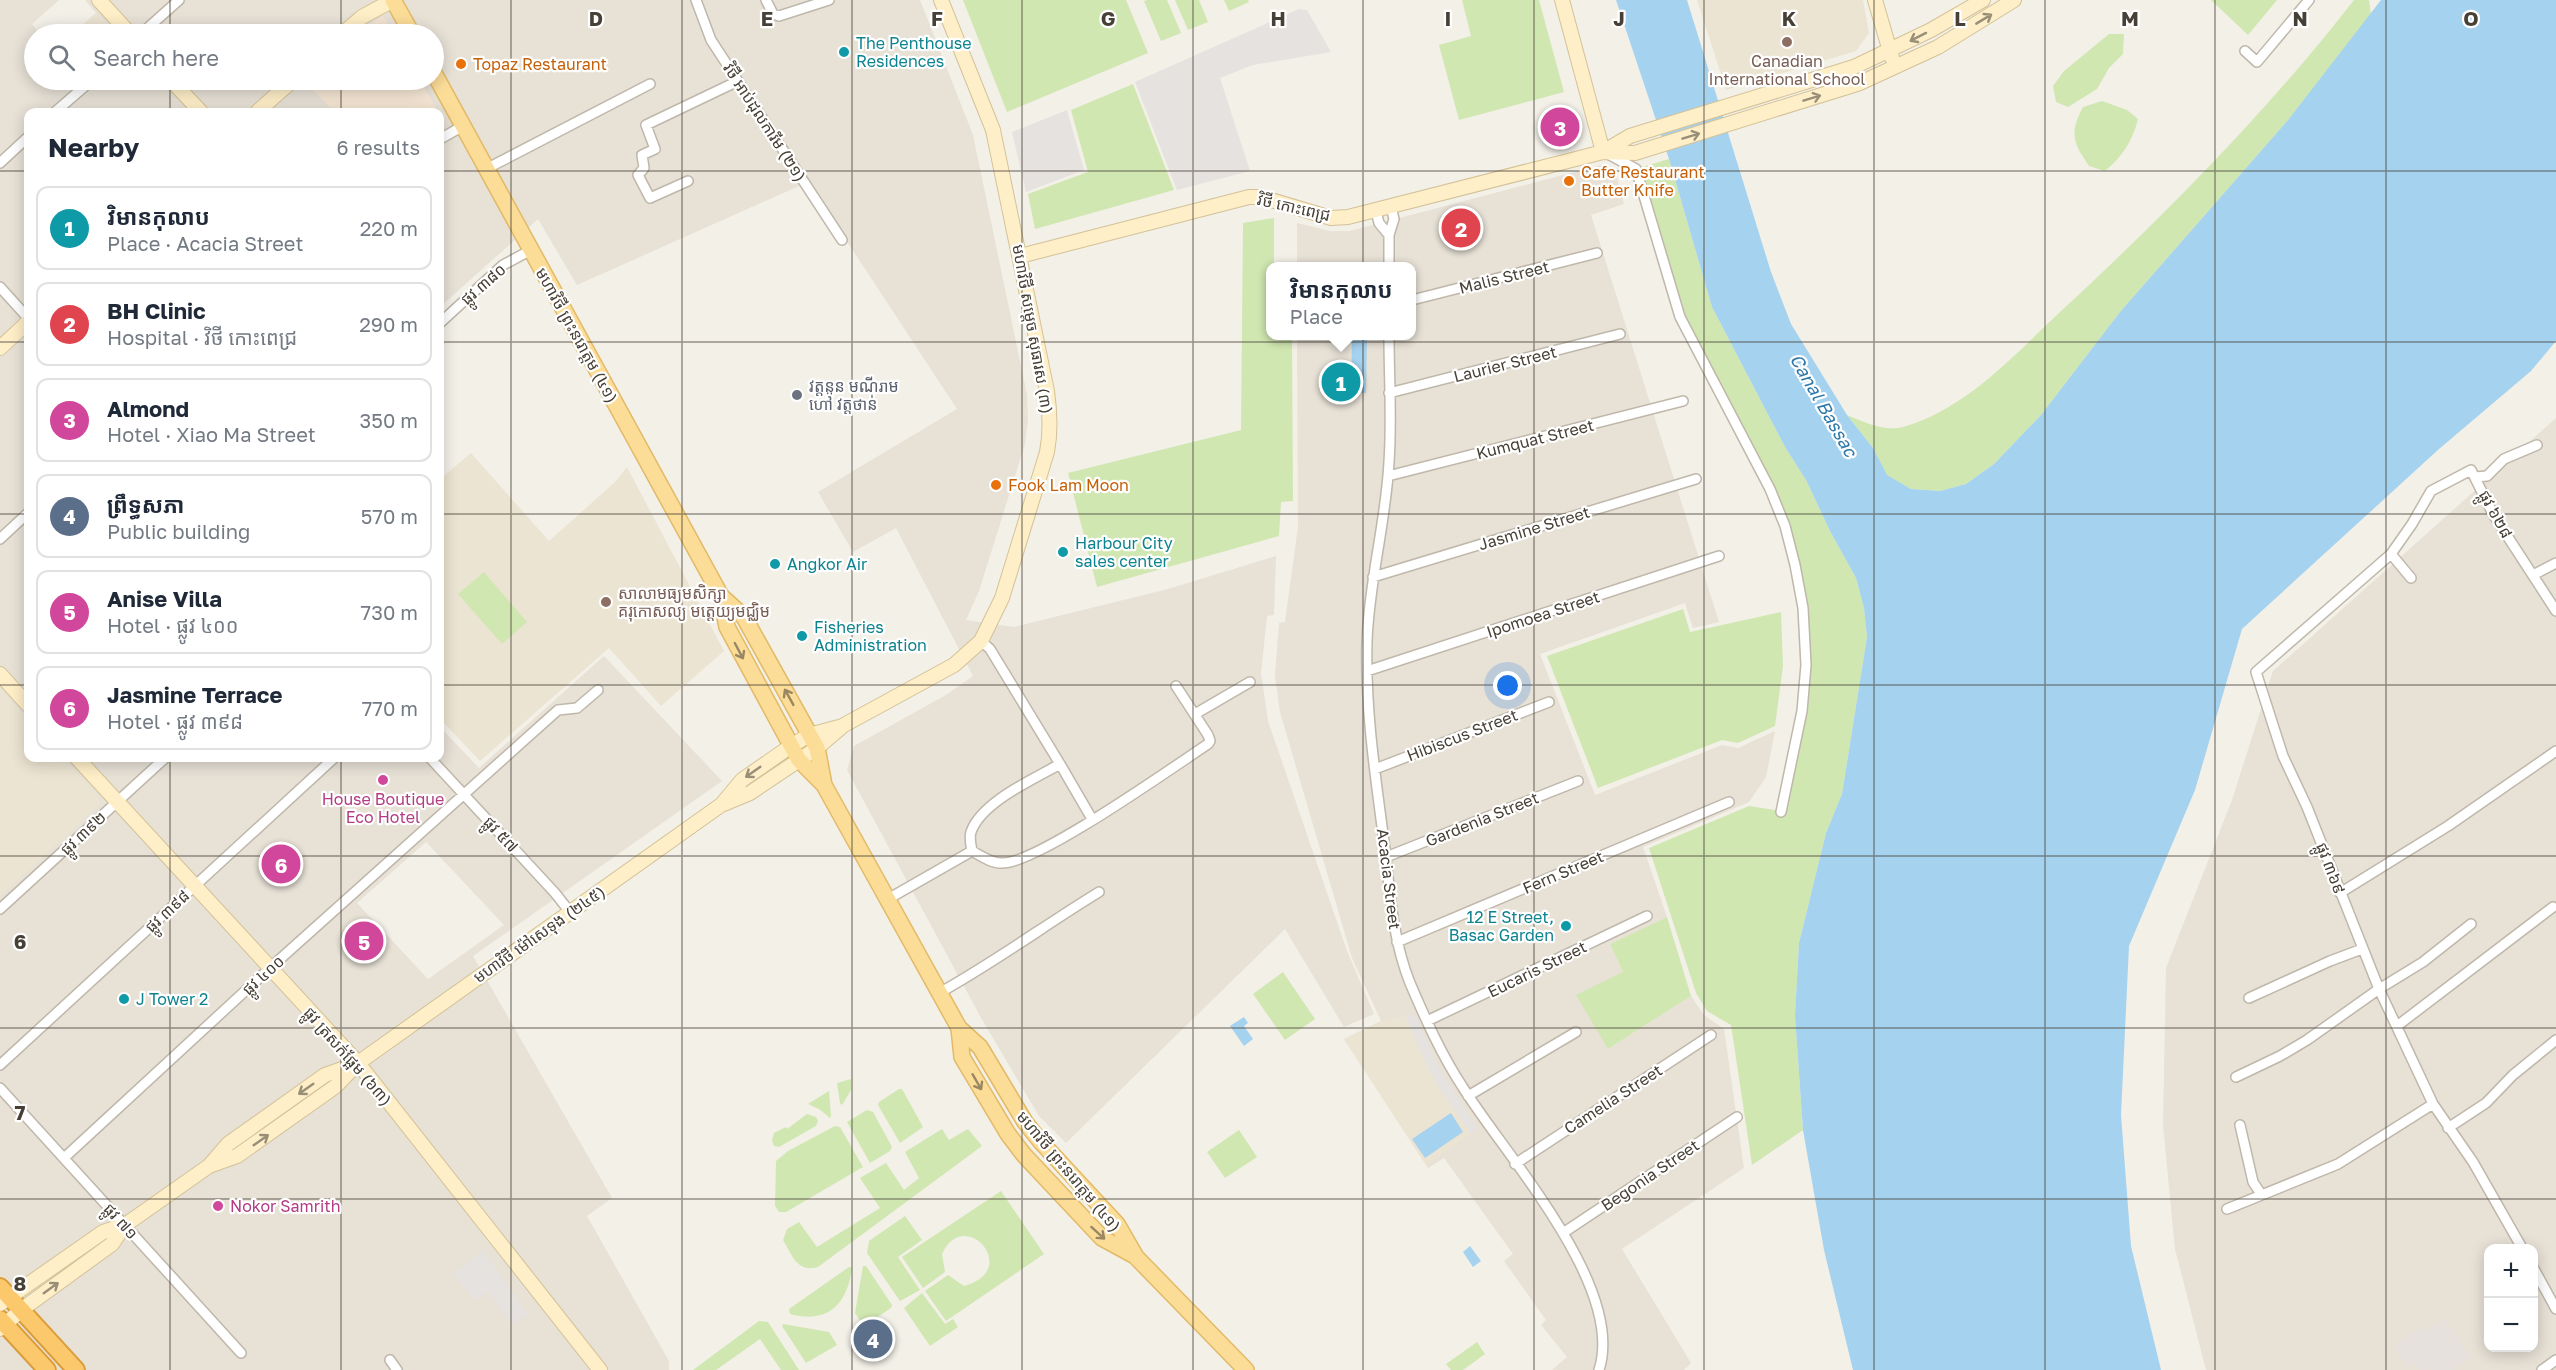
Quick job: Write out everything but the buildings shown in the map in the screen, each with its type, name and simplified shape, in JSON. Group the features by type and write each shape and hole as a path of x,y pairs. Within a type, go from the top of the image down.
{"highway":[{"path":"8,1300 75,1370"},
{"path":"2,1324 47,1370"}],"main road":[{"path":"99,0 121,24"},
{"path":"354,24 393,0 406,24"},
{"name":"មហាវិថី សម្តេច សុធារស (៣)","path":"813,741 954,665 981,641 1002,598 1047,452 1050,434 1047,390 993,130 941,0"},
{"path":"1562,0 1603,152"},
{"path":"1875,0 1895,67"},
{"name":"វិថី កោះពេជ្រ","path":"1603,152 1630,135 1854,67 1889,51 1983,0"},
{"name":"វិថី កោះពេជ្រ","path":"1020,256 1249,197 1261,198 1331,218 1348,217 1603,152 1635,153 1843,89 1938,47 2014,0"},
{"path":"180,90 197,108"},
{"path":"262,108 282,90"},
{"name":"មហាវិថី ព្រះនរោត្តម (៤១)","path":"443,90 721,596 727,627 791,746 799,760 824,785"},
{"path":"0,348 24,324"},
{"name":"មហាវិថី ព្រះនរោត្តម (៤១)","path":"721,596 744,617 813,741 824,785 959,1028 981,1047 1017,1110 1036,1136 1117,1224 1136,1257 1246,1370"},
{"path":"0,674 24,697"},
{"name":"មហាវិថី ម៉ៅសេទុង (២៤៥)","path":"721,805 742,780 791,746 813,741"},
{"name":"មហាវិថី ម៉ៅសេទុង (២៤៥)","path":"2,1324 8,1300 112,1244 124,1225 209,1166 237,1156 336,1086 358,1063 721,805 750,793 799,760 813,741"},
{"name":"ផ្លូវ ត្រសក់ផ្អែម (៦៣)","path":"81,762 358,1063 600,1370"},
{"name":"មហាវិថី ព្រះនរោត្តម (៤១)","path":"959,1028 962,1057 999,1121 1024,1155 1102,1238 1136,1257"}],"street":[{"path":"152,24 178,0"},
{"name":"វិថី អាប់ដុលការីម (២១)","path":"696,0 711,40 842,240"},
{"path":"766,0 773,14 779,16 829,0"},
{"path":"2245,51 2257,62 2309,0"},
{"path":"688,181 650,198 638,175 644,168 642,155 655,149 646,125 738,81"},
{"path":"486,169 650,84"},
{"path":"60,108 80,90"},
{"path":"444,137 463,126"},
{"path":"0,163 24,141"},
{"path":"1603,152 1636,169 1680,317 1753,454 1785,526 1803,608 1806,665 1802,711 1780,812"},
{"path":"1389,262 1389,235 1394,219 1391,207"},
{"path":"1376,211 1379,223 1389,235"},
{"name":"ផ្លូវ ៣៨០","path":"444,319 503,265 531,250"},
{"name":"Malis Street","path":"1416,299 1597,253"},
{"path":"0,287 24,315"},
{"name":"Laurier Street","path":"1389,393 1620,334"},
{"name":"Acacia Street","path":"1389,340 1388,476 1373,577 1367,671 1375,769 1397,942 1409,980 1450,1068 1563,1233 1588,1280 1597,1308 1602,1335 1602,1362 1599,1370"},
{"name":"Kumquat Street","path":"1388,476 1683,401"},
{"name":"ផ្លូវ ៦២៨","path":"2537,445 2504,459 2487,476 2475,477 2493,514 2556,611"},
{"name":"ផ្លូវ ៣៦៩","path":"2475,477 2471,470 2431,491 2391,554 2256,672 2283,756 2379,989 2433,1104 2473,1162 2520,1244"},
{"name":"Jasmine Street","path":"1373,577 1696,479"},
{"path":"0,539 24,517"},
{"path":"2391,554 2411,578"},
{"name":"Ipomoea Street","path":"1367,671 1719,556"},
{"path":"2533,575 2556,563"},
{"path":"981,641 990,649 1092,819"},
{"path":"1195,714 1250,682"},
{"path":"972,851 1002,864 1018,861 1053,844 1208,744 1210,741 1208,735 1176,686"},
{"name":"ផ្លូវ ៤០០","path":"64,1158 270,968 558,710 577,708 598,690"},
{"name":"Hibiscus Street","path":"1375,769 1550,702"},
{"path":"2340,893 2448,826 2556,751"},
{"name":"ផ្លូវ ៣៩២","path":"0,909 161,762"},
{"name":"ផ្លូវ ៣៩៨","path":"0,1065 330,762"},
{"name":"ផ្លូវ ៥៧","path":"434,762 570,912"},
{"path":"972,851 970,834 977,819 988,807 1060,764"},
{"name":"Gardenia Street","path":"1386,857 1578,781"},
{"name":"Fern Street","path":"1397,942 1729,802"},
{"path":"888,899 972,851"},
{"path":"939,993 988,966 1048,923 1099,892"},
{"path":"2397,1026 2553,907"},
{"name":"Eucaris Street","path":"1427,1021 1647,916"},
{"path":"2236,1077 2307,1040 2379,989 2423,962 2471,924"},
{"path":"2249,998 2330,961 2362,950"},
{"path":"1468,1096 1576,1032"},
{"name":"Camelia Street","path":"1515,1164 1711,1035"},
{"path":"2448,1128 2486,1103 2512,1075 2556,1040"},
{"name":"ផ្លូវ ៧១","path":"0,1088 241,1353"},
{"path":"2227,1209 2337,1164 2433,1104"},
{"name":"Begonia Street","path":"1563,1233 1737,1118"},
{"path":"2240,1125 2253,1182 2261,1194"},
{"path":"2538,1276 2556,1309"},
{"path":"390,1360 397,1370"},
{"path":"2542,1370 2556,1360"}],"shaded area":[{"path":"0,0 59,0 32,24 24,24 24,90 444,90 444,24 83,24 96,13 85,0 920,0 973,135 1027,395 1028,419 1025,444 979,591 966,620 1014,627 1168,589 1276,556 1274,615 1267,616 1261,673 1268,721 1347,951 1374,1014 1344,1027 1285,929 1066,1143 1039,1116 980,1016 847,770 854,746 946,695 973,676 896,528 853,552 818,492 957,409 808,182 577,285 538,219 444,303 444,108 24,108 24,762 444,762 444,731 479,768 604,656 722,781 473,956 612,1198 587,1216 669,1361 669,1370 0,1370","holes":["426,842 504,925 428,979 357,903"]},
{"name":"Canadian International School","path":"1697,0 1863,0 1869,33 1856,51 1726,90"},
{"path":"1299,9 1307,10 1331,52 1253,65 1220,78 1250,171 1177,190 1135,82"},
{"path":"97,13 107,24 84,24"},
{"path":"383,16 388,24 371,24"},
{"path":"313,90 426,90 436,108 330,108"},
{"path":"1067,110 1084,170 1026,192 1012,132"},
{"path":"1605,164 1617,178 1624,204 1591,215 1719,622 1693,628 1685,603 1540,654 1595,795 1722,745 1738,748 1775,731 1766,777 1749,802 1643,847 1667,917 1610,944 1623,972 1608,1049 1691,996 1704,1015 1724,1029 1744,1168 1622,1249 1691,1363 1684,1370 1552,1370 1567,1357 1541,1325 1546,1320 1504,1261 1513,1254 1444,1158 1428,1168 1344,1039 1381,1021 1352,958 1280,712 1275,676 1279,623 1285,622 1298,527 1297,340 1416,340 1416,262 1297,262 1297,223 1330,231 1350,231"},
{"path":"2556,418 2556,1370 2206,1370 2175,1249 2163,1125 2166,968 2232,800 2273,671"},
{"path":"471,453 549,541 615,482 627,467 724,651 661,706 609,648 480,761 444,723 444,476"},
{"path":"0,689 24,716 24,762 67,762 99,797 99,805 0,896"},
{"path":"1415,1014 1437,1065 1478,1129 1471,1134 1438,1086 1421,1054 1405,1016"},
{"path":"1405,1016 1438,1086 1471,1134 1426,1165 1344,1039 1381,1021"},
{"path":"483,1251 528,1314 512,1325 488,1291 474,1301 453,1273"},
{"path":"2444,1318 2471,1357 2453,1370 2420,1370 2415,1363 2408,1367 2393,1345 2421,1326 2425,1331"}],"green space":[{"path":"963,0 1126,0 1148,53 1007,112"},
{"path":"1167,0 1181,33 1161,41 1144,1"},
{"path":"1175,0 1199,0 1208,22 1188,30"},
{"path":"1224,0 1248,0 1249,2 1229,11"},
{"path":"1462,0 1539,0 1564,92 1459,120 1439,45 1471,36"},
{"path":"2211,0 2277,0 2248,35"},
{"path":"2354,0 2369,0 2371,14 2288,120 2120,312 2041,415 1994,464 1966,484 1940,491 1911,489 1886,475 1873,448 1847,415 1881,427 1903,427 1947,408 1987,379 2137,239 2213,162 2286,83"},
{"path":"2109,34 2124,34 2123,54 2109,68 2097,89 2068,107 2056,102 2053,86 2064,71"},
{"path":"1133,84 1174,190 1035,229 1028,194 1088,172 1071,110"},
{"path":"2102,101 2127,110 2138,119 2126,148 2105,171 2089,166 2079,151 2075,138 2076,124 2083,107"},
{"path":"1669,159 1712,307 1785,447 1806,480 1856,578 1864,608 1867,637 1842,794 1826,833 1799,943 1795,1016 1803,1130 1752,1165 1731,1025 1707,1011 1696,993 1649,848 1749,806 1781,811 1802,711 1803,608 1785,526 1680,317 1636,169"},
{"path":"1274,218 1274,262 1266,262 1266,340 1292,340 1293,501 1281,502 1279,536 1097,587 1068,473 1241,430 1243,223"},
{"path":"484,572 527,622 502,644 458,594"},
{"path":"1683,609 1690,632 1781,612 1783,666 1775,726 1738,743 1722,740 1598,788 1547,656"},
{"path":"1667,917 1691,996 1608,1049 1576,995 1623,972 1610,944"},
{"path":"1283,972 1315,1019 1285,1040 1253,994"},
{"path":"851,1079 851,1090 842,1105 837,1083"},
{"path":"902,1089 923,1127 900,1143 878,1105"},
{"path":"829,1091 831,1116 830,1118 808,1104"},
{"path":"867,1110 873,1112 892,1147 890,1151 870,1163 847,1122"},
{"path":"807,1114 816,1117 818,1121 816,1126 779,1147 774,1146 772,1140 774,1133 786,1127 787,1129"},
{"path":"835,1126 840,1127 863,1167 786,1212 779,1212 775,1206 776,1161 788,1151"},
{"path":"942,1129 949,1140 968,1129 982,1146 818,1267 805,1267 792,1257 783,1240 787,1229 799,1222 817,1247 880,1208 860,1178 886,1163 904,1190 919,1178 905,1152"},
{"path":"1239,1130 1257,1157 1225,1178 1207,1152"},
{"path":"1001,1191 1044,1254 946,1321 925,1291 948,1275 964,1286 981,1278 989,1267 989,1256 983,1246 974,1238 963,1236 952,1241 942,1254 945,1272 923,1288 902,1257"},
{"path":"905,1216 922,1240 898,1257 920,1290 900,1301 867,1253 869,1241"},
{"path":"863,1266 866,1266 892,1305 891,1308 864,1326 855,1313"},
{"path":"849,1267 852,1268 846,1292 833,1309 815,1316 790,1314 789,1309"},
{"path":"922,1293 945,1324 953,1319 958,1327 930,1346 904,1308"},
{"path":"759,1321 768,1322 799,1370 781,1370 760,1339 716,1370 693,1370"},
{"path":"783,1324 829,1332 837,1345 806,1363 782,1326"},
{"path":"1477,1342 1485,1354 1463,1370 1451,1370 1446,1364"}],"water":[{"name":"Canal Bassac","path":"1616,0 1687,0 1771,272 1791,324 1847,415 1873,448 1887,475 1911,489 1940,491 1966,484 1994,464 2041,415 2120,312 2288,120 2381,0 2556,0 2556,341 2531,371 2439,449 2242,629 2195,790 2129,946 2121,1115 2131,1246 2161,1370 1853,1370 1824,1250 1803,1130 1795,1016 1799,943 1826,833 1842,794 1867,637 1864,608 1856,578 1806,480 1785,447 1712,307 1669,159"},
{"path":"1352,340 1367,340 1366,393 1351,393"},
{"path":"1244,1017 1248,1023 1244,1026 1253,1039 1244,1046 1230,1026"},
{"path":"1451,1113 1463,1132 1425,1158 1412,1139"},
{"path":"1470,1246 1481,1261 1473,1267 1463,1252"}],"place":[{"name":"Canadian International School","path":"1787,42"},
{"name":"The Penthouse Residences","path":"844,52"},
{"name":"Topaz Restaurant","path":"461,64"},
{"name":"Almond","path":"1560,127"},
{"name":"Cafe Restaurant Butter Knife","path":"1569,181"},
{"name":"BH Clinic","path":"1461,228"},
{"name":"វិមានកុលាប","path":"1341,382"},
{"name":"វត្តនួន មណីរាម ហៅ វត្តថាន់","path":"797,395"},
{"name":"Fook Lam Moon","path":"996,485"},
{"name":"Harbour City sales center","path":"1063,552"},
{"name":"Angkor Air","path":"775,564"},
{"name":"សាលាមធ្យមសិក្សា គរុកោសល្យ មត្តេយ្យមជ្ឈិម","path":"606,602"},
{"name":"Fisheries Administration","path":"802,636"},
{"name":"House Boutique Eco Hotel","path":"383,780"},
{"name":"Jasmine Terrace","path":"281,864"},
{"name":"12 E Street, Basac Garden","path":"1566,926"},
{"name":"Anise Villa","path":"364,941"},
{"name":"J Tower 2","path":"124,999"},
{"name":"Nokor Samrith","path":"218,1206"},
{"name":"ព្រឹទ្ធសភា","path":"873,1339"}]}
